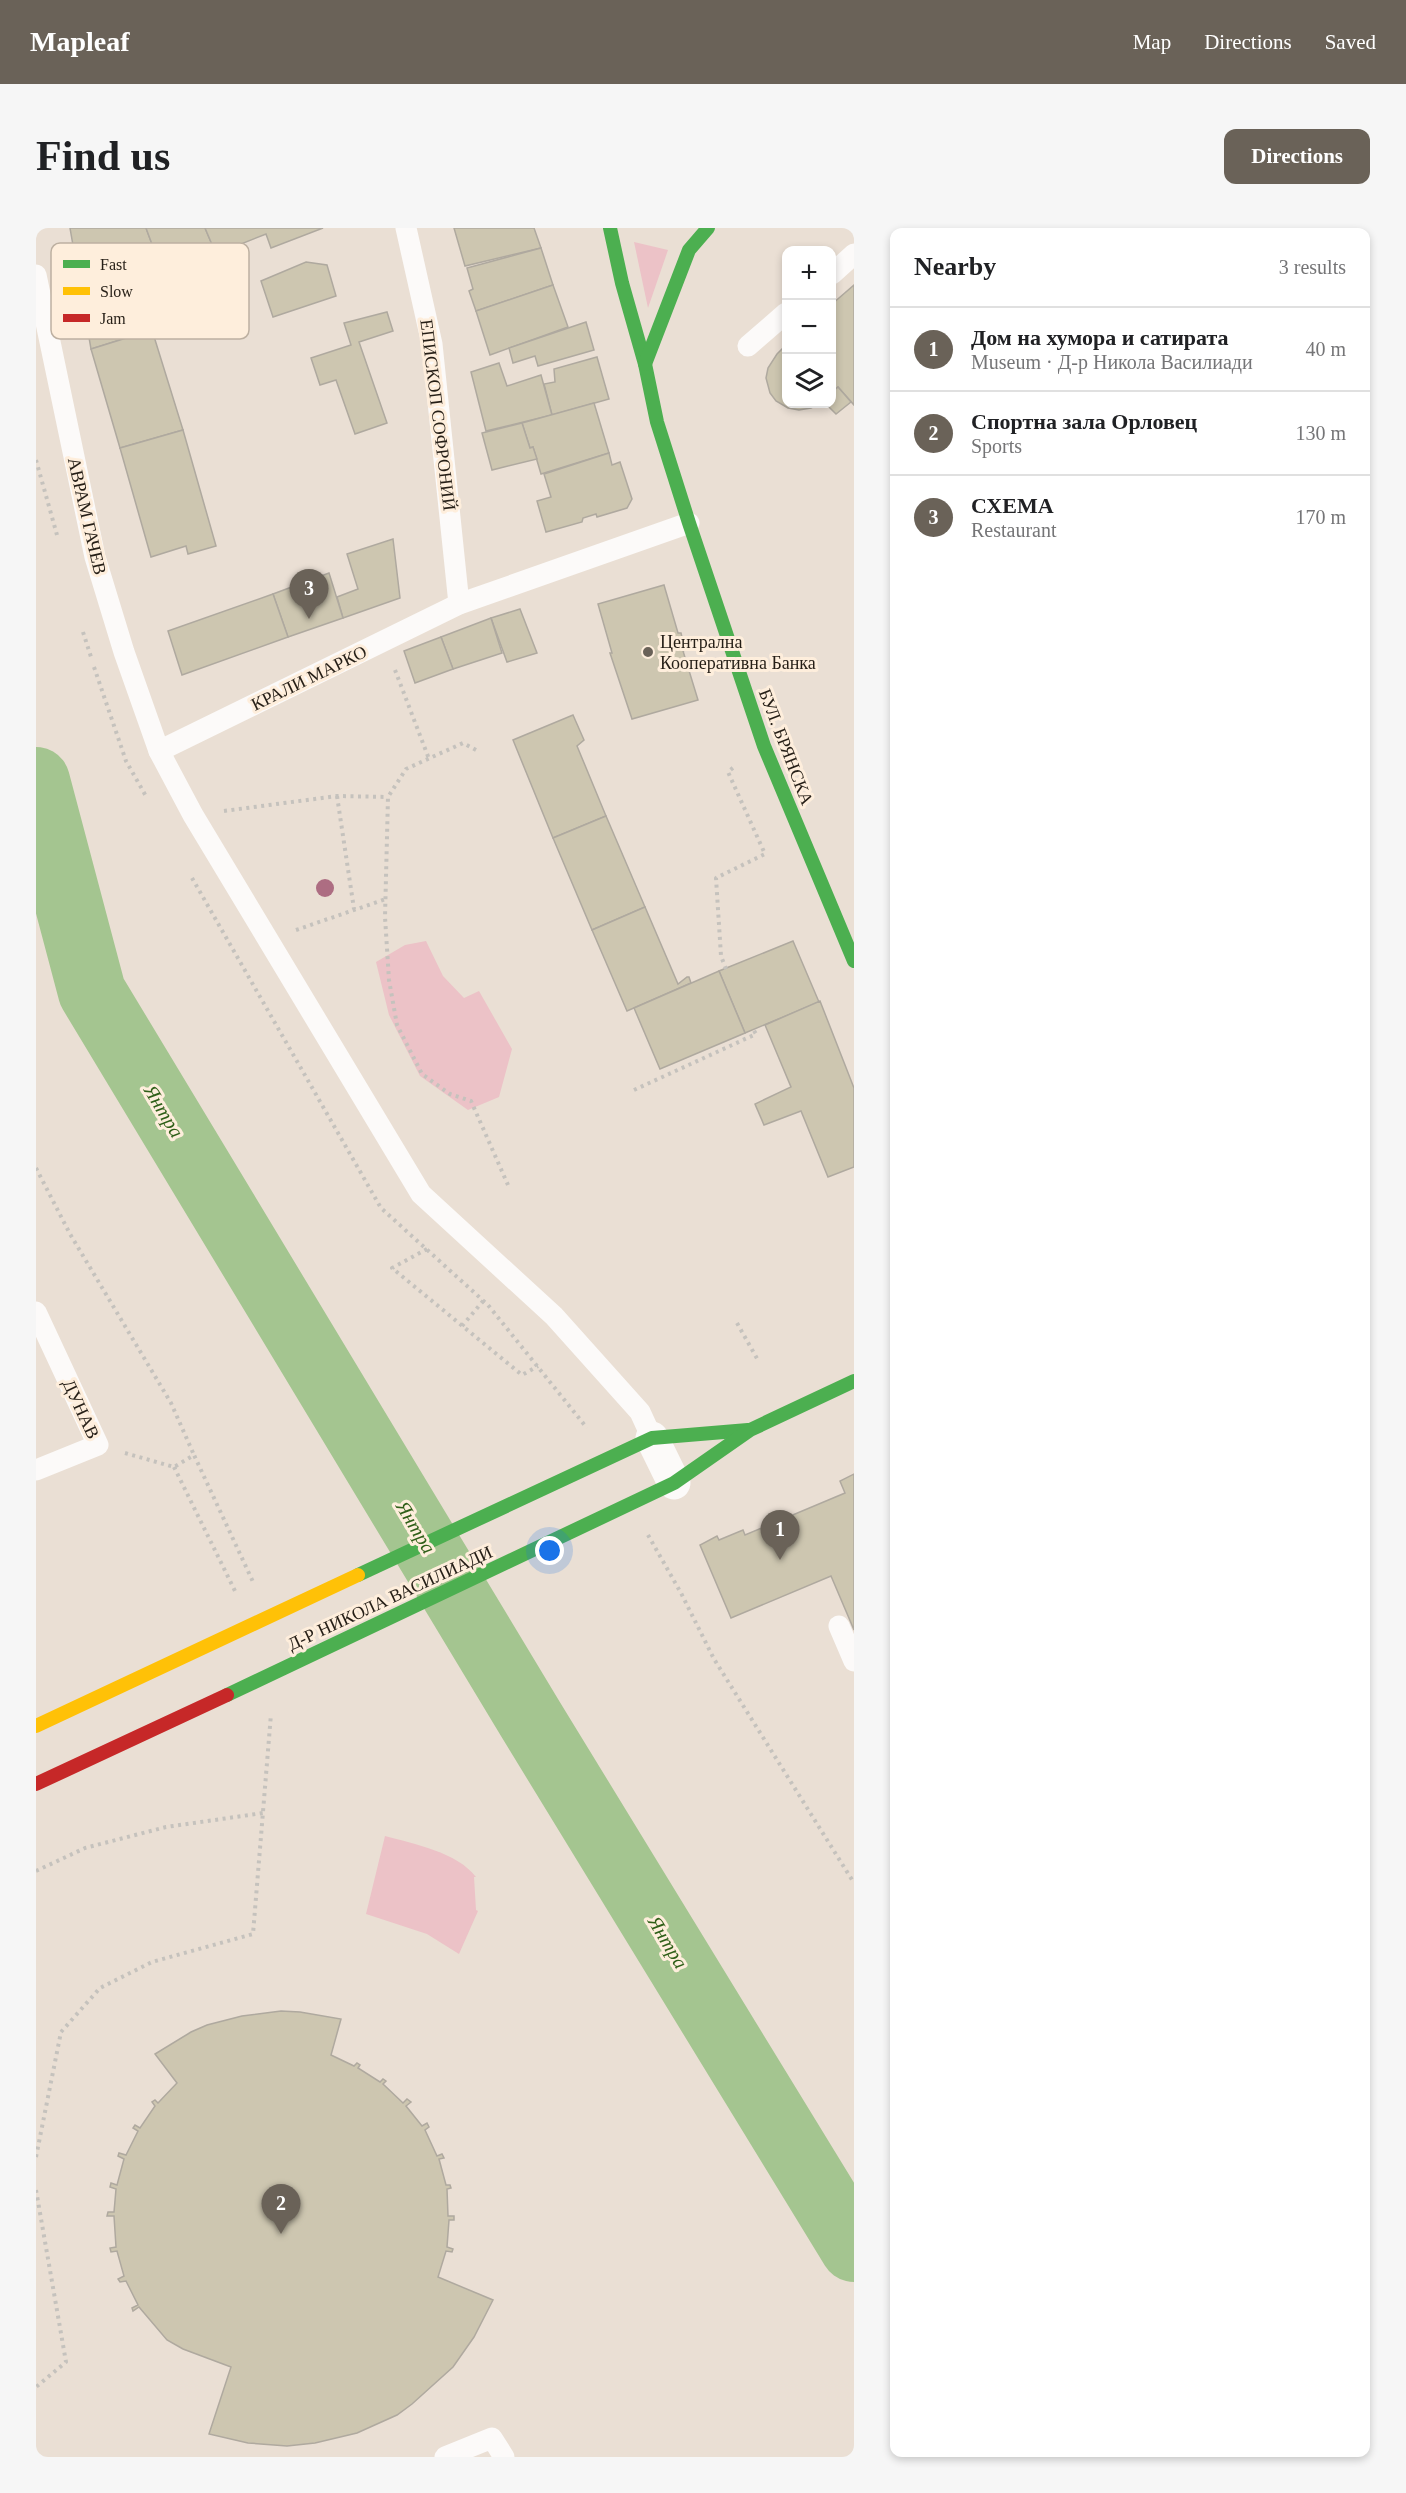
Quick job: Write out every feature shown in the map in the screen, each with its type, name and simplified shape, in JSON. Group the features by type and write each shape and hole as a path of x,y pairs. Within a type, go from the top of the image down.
{"street":[{"name":"БУЛ. БРЯНСКА","path":"610,228 622,283 645,364 652,404"},
{"path":"645,364 689,250 708,228"},
{"name":"БУЛ. БРЯНСКА","path":"606,278 652,404 689,523 764,746 854,961"},
{"name":"Д-Р НИКОЛА ВАСИЛИАДИ","path":"36,1784 335,1645 674,1483 750,1430 854,1381"},
{"name":"Д-Р НИКОЛА ВАСИЛИАДИ","path":"36,1726 652,1438 750,1430"},
{"path":"652,1438 674,1483"}],"lane":[{"name":"ЕПИСКОП СОФРОНИЙ","path":"406,228 432,344 459,604"},
{"path":"836,270 854,254"},
{"name":"АВРАМ ГАЧЕВ","path":"36,275 95,557 124,652 159,751 193,815 421,1194 554,1316 640,1412 652,1438"},
{"path":"748,346 782,316"},
{"name":"КРАЛИ МАРКО","path":"159,751 459,604 689,523"},
{"name":"ДУНАВ","path":"36,1312 98,1445 36,1470"},
{"path":"839,1626 854,1661"},
{"path":"445,2457 492,2438 504,2457"}],"path":[{"path":"384,641 429,759"},
{"path":"476,750 463,743 405,769 388,797 386,899 389,980 397,1025 422,1074 450,1094 471,1101 508,1185"},
{"path":"726,969 721,957 716,878 765,854 728,772 764,746"},
{"path":"193,815 337,796 388,797"},
{"path":"337,796 354,909"},
{"path":"268,940 386,899"},
{"path":"634,1090 756,1034 753,1029"},
{"path":"36,1168 70,1234 171,1403 257,1590"},
{"path":"427,1249 392,1268 522,1375 538,1366"},
{"path":"462,1326 484,1300"},
{"path":"738,1323 759,1362"},
{"path":"98,1445 174,1467 194,1455"},
{"path":"174,1467 239,1598"},
{"path":"648,1534 714,1659 854,1883"},
{"path":"36,2157 60,2031 100,1988 152,1962 254,1934 272,1707"},
{"path":"36,1871 85,1848 166,1827 263,1813"},
{"path":"36,2190 66,2362 36,2387"}],"shaded area":[{"path":"634,242 668,250 648,308"},
{"path":"426,941 443,976 464,998 479,991 512,1049 499,1097 468,1110 420,1076 389,1015 376,962 405,945"},
{"path":"385,1836 447,1855 468,1868 476,1877 474,1877 476,1910 478,1911 459,1954 427,1934 366,1914"}],"building":[{"path":"70,228 146,228 152,243 73,243"},
{"path":"146,228 205,228 211,243 152,243"},
{"path":"205,228 323,228 271,248 266,234 244,243 211,243"},
{"path":"454,228 534,228 541,248 465,266"},
{"path":"541,248 553,285 476,311 469,291 473,289 467,268"},
{"path":"306,262 327,265 336,296 273,317 261,281"},
{"path":"553,285 568,327 490,355 476,311"},
{"path":"854,285 854,405 838,387 836,389 836,301"},
{"path":"387,312 393,331 359,342 387,423 355,434 336,380 320,385 311,358 351,345 344,323"},
{"path":"586,322 594,350 538,366 535,356 513,363 509,348"},
{"path":"89,339 123,339 91,349"},
{"path":"123,339 155,339 183,430 120,448 91,349"},
{"path":"782,349 782,404 770,393 766,378 768,368"},
{"path":"597,357 609,399 552,415 544,384 555,382 554,369"},
{"path":"499,363 507,386 541,375 552,415 486,431 471,372"},
{"path":"838,387 851,402 836,414 830,408 836,408 836,389"},
{"path":"594,403 609,453 541,474 533,447 530,448 522,423"},
{"path":"788,408 811,408 799,410"},
{"path":"522,423 530,448 533,447 537,459 492,470 482,433"},
{"path":"183,430 216,546 188,554 186,546 151,557 120,448"},
{"path":"609,453 612,465 620,462 632,499 627,508 597,517 596,514 583,518 582,522 546,532 537,501 551,497 544,474"},
{"path":"393,539 400,598 343,618 337,597 358,589 347,554"},
{"path":"329,573 343,618 288,637 273,594"},
{"name":"Централна Кооперативна Банка","path":"664,585 678,633 681,633 685,650 683,651 698,700 632,719 610,653 612,653 598,604"},
{"path":"273,594 288,637 182,675 168,631"},
{"path":"520,609 537,653 507,662 491,618"},
{"path":"491,618 502,653 453,669 441,637"},
{"path":"441,637 453,669 415,683 404,651"},
{"path":"573,715 584,740 577,746 606,816 553,838 513,740"},
{"path":"606,816 645,907 592,930 553,838"},
{"path":"645,907 678,984 687,977 691,983 627,1011 592,930"},
{"path":"793,941 819,1002 745,1033 719,971"},
{"path":"719,971 745,1033 660,1069 634,1008"},
{"path":"820,1001 854,1088 854,1167 828,1177 801,1111 764,1125 755,1104 791,1087 765,1025"},
{"path":"854,1474 854,1630 831,1576 731,1618 700,1545 717,1536 719,1540 743,1530 745,1535 845,1493 840,1481"},
{"path":"281,2011 341,2019 331,2055 354,2066 357,2063 360,2065 358,2068 380,2082 383,2079 386,2081 383,2084 403,2103 407,2099 411,2102 406,2106 422,2126 427,2123 429,2127 425,2130 437,2156 442,2154 444,2158 439,2159 446,2185 450,2185 451,2188 447,2189 448,2216 454,2216 454,2220 449,2220 447,2247 453,2249 452,2252 446,2251 438,2277 493,2300 474,2337 453,2367 397,2415 357,2433 315,2443 287,2446 248,2443 209,2434 231,2367 183,2349 167,2340 139,2307 133,2311 132,2308 138,2305 126,2281 120,2282 118,2279 124,2276 117,2251 111,2252 110,2248 116,2247 114,2216 107,2216 108,2212 114,2212 116,2189 110,2187 111,2183 117,2185 124,2159 118,2156 119,2153 126,2155 138,2131 133,2128 135,2125 140,2128 155,2106 152,2102 155,2100 158,2103 177,2083 155,2054 207,2025 242,2016"}],"waterway":[{"name":"Янтра","path":"36,781 92,992 531,1720 854,2248"}],"traffic: fast":[{"path":"610,228 622,283 645,364 657,422 689,523 764,746 854,961"},
{"path":"645,364 689,250 708,228"},
{"path":"227,1695 674,1483 750,1430 854,1381"},
{"path":"358,1575 652,1438 748,1430"}],"traffic: slow":[{"path":"36,1726 358,1575"}],"traffic: jam":[{"path":"36,1784 227,1695"}],"place":[{"name":"СХЕМА","path":"309,619"},
{"name":"Централна Кооперативна Банка","path":"648,652"},
{"name":"Дом на хумора и сатирата","path":"780,1560"},
{"name":"Спортна зала Орловец","path":"281,2234"}]}
